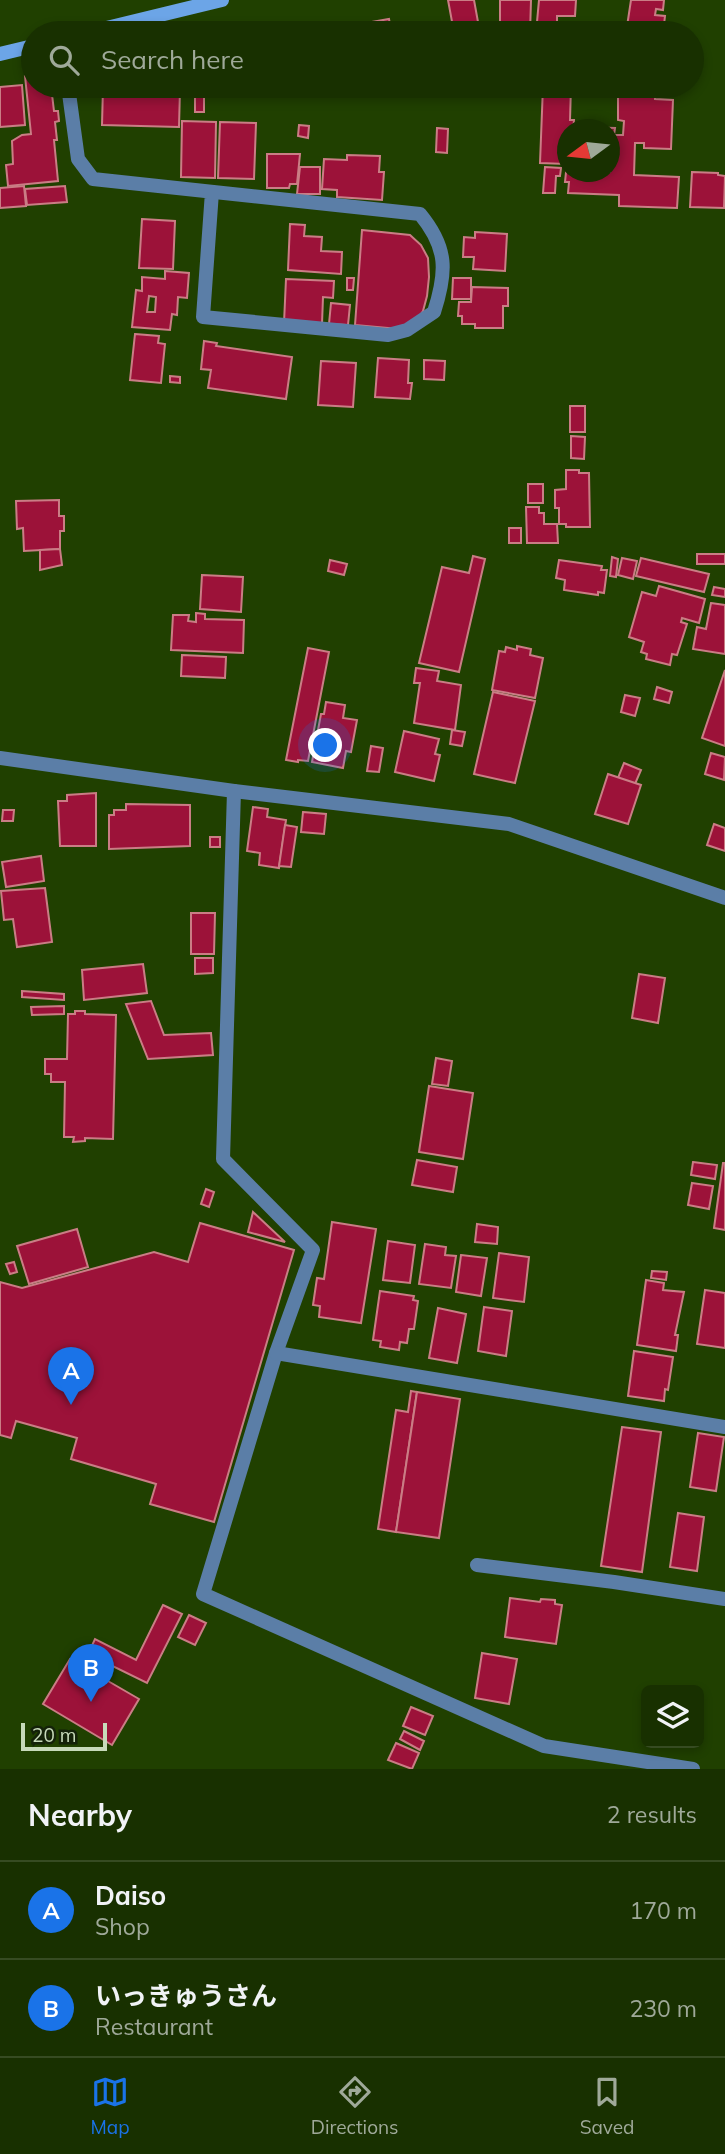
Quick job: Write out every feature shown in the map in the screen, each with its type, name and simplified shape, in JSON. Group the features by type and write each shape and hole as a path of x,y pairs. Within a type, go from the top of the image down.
{"street":[{"path":"135,21 222,0"},
{"path":"0,54 21,49"},
{"path":"70,98 78,159 93,179 420,214 433,230 441,246 443,259 443,280 434,312 407,330 388,335 203,317 212,192"},
{"path":"0,758 234,791 509,824 725,898"},
{"path":"234,791 223,1158 313,1250 276,1353 202,1594 544,1746 693,1769"},
{"path":"276,1353 725,1427"},
{"path":"477,1565 725,1599"}],"building":[{"path":"448,0 474,0 478,21 452,21"},
{"path":"500,0 531,0 530,21 500,21"},
{"path":"539,0 576,0 575,16 557,16 557,21 537,21"},
{"path":"631,0 664,0 663,10 656,9 655,15 665,16 664,21 628,21"},
{"path":"21,85 25,125 0,127 0,87"},
{"path":"27,98 52,98 59,121 55,122 57,140 54,140 58,181 8,186 6,165 13,164 12,141 22,135 31,134"},
{"path":"103,98 180,98 179,127 102,125"},
{"path":"195,98 204,98 204,112 195,112"},
{"path":"543,98 571,98 570,119 557,119 557,164 540,163"},
{"path":"618,98 673,100 671,149 644,148 644,143 635,143 634,175 679,177 677,208 619,206 619,195 568,193 569,182 620,182 620,135 623,135 624,121 618,119"},
{"path":"182,121 216,122 215,178 181,177"},
{"path":"220,122 256,123 254,179 218,178"},
{"path":"299,125 309,126 308,138 298,136"},
{"path":"437,128 448,129 447,153 436,152"},
{"path":"267,154 300,154 297,184 290,184 289,188 267,188"},
{"path":"347,155 380,156 379,172 384,172 382,200 337,197 337,190 322,189 324,159 347,160"},
{"path":"300,167 320,167 320,194 297,194"},
{"path":"545,167 557,168 555,193 543,193"},
{"path":"692,172 718,173 725,176 724,208 690,207"},
{"path":"24,186 26,206 0,208 0,188"},
{"path":"65,186 67,202 27,205 25,189"},
{"path":"142,219 175,221 173,269 139,268"},
{"path":"290,224 305,225 304,236 322,237 321,251 342,252 341,274 288,270"},
{"path":"362,230 410,235 421,245 428,258 429,277 423,311 415,323 399,329 355,325"},
{"path":"475,232 507,234 505,271 473,269 474,257 463,257 464,237 475,238"},
{"path":"165,271 189,273 187,298 178,297 177,315 172,314 170,330 132,327 136,290 142,291 142,277 165,279","holes":["149,296 156,297 155,312 147,312"]},
{"path":"347,278 354,278 353,290 347,290"},
{"path":"453,278 471,278 471,299 452,299"},
{"path":"286,279 334,281 333,298 323,297 322,324 284,323"},
{"path":"472,287 508,288 508,306 503,306 503,328 475,328 475,324 462,324 462,316 458,316 459,302 471,302"},
{"path":"331,303 350,305 348,325 329,324"},
{"path":"135,334 159,336 158,343 165,344 161,383 130,380"},
{"path":"204,341 217,343 216,346 292,357 286,399 208,388 211,370 201,369"},
{"path":"378,358 409,360 408,383 412,383 410,399 375,397"},
{"path":"424,360 445,361 444,380 424,379"},
{"path":"321,361 356,363 353,407 318,405"},
{"path":"170,376 180,377 180,383 170,382"},
{"path":"570,406 585,406 585,432 570,432"},
{"path":"571,436 585,437 584,459 571,458"},
{"path":"566,470 589,473 590,527 566,527 566,524 559,524 559,508 555,508 555,490 566,489"},
{"path":"528,484 543,484 543,503 528,503"},
{"path":"59,500 59,516 64,516 64,531 60,531 60,549 24,551 23,528 17,529 16,501"},
{"path":"526,507 539,507 539,513 544,513 544,524 557,524 558,543 527,543"},
{"path":"509,528 521,528 521,543 509,543"},
{"path":"60,549 62,565 40,570 40,550"},
{"path":"697,554 725,554 725,564 697,564"},
{"path":"473,556 485,559 459,672 419,663 442,567 469,573"},
{"path":"612,557 618,559 616,577 610,576"},
{"path":"622,558 637,561 633,579 618,575"},
{"path":"641,558 709,574 704,592 636,576"},
{"path":"330,560 347,564 344,575 328,571"},
{"path":"559,560 602,566 601,570 607,570 604,593 598,592 598,595 564,590 565,580 556,578"},
{"path":"202,575 243,577 241,612 200,609"},
{"path":"659,586 705,599 699,623 682,618 681,622 687,624 677,655 672,654 670,665 646,659 647,654 641,652 644,642 629,637 642,592 656,596"},
{"path":"714,587 725,589 725,597 712,595"},
{"path":"711,603 725,605 725,654 693,649 697,627 706,629"},
{"path":"196,613 205,614 205,619 244,620 243,653 171,650 173,615 189,615 188,621 196,622"},
{"path":"517,646 531,649 530,655 543,658 535,698 492,690 499,651 505,652 506,647 517,650"},
{"path":"308,648 329,652 308,761 298,762 286,760"},
{"path":"182,655 226,657 225,678 181,676"},
{"path":"416,668 439,671 437,681 461,685 455,730 414,723 420,683 414,683"},
{"path":"725,670 725,746 702,738"},
{"path":"657,687 672,692 669,703 654,699"},
{"path":"493,692 535,701 515,783 474,774"},
{"path":"625,695 640,698 635,716 621,712"},
{"path":"326,702 345,705 343,718 357,720 351,752 346,751 343,768 312,762 321,714 324,714"},
{"path":"452,730 465,732 462,746 450,744"},
{"path":"404,731 439,739 435,754 440,755 434,781 395,772"},
{"path":"371,746 383,748 379,772 367,771"},
{"path":"711,753 725,757 724,780 705,774"},
{"path":"624,763 641,770 635,784 618,778"},
{"path":"608,774 641,785 628,824 595,814"},
{"path":"96,793 96,846 60,846 58,801 67,801 67,795"},
{"path":"126,804 190,805 190,846 109,849 109,815 114,815 114,810 126,810"},
{"path":"253,807 268,809 267,817 286,820 279,868 259,865 260,853 247,851"},
{"path":"3,810 14,810 13,821 2,821"},
{"path":"303,812 326,814 324,834 301,832"},
{"path":"714,824 725,828 725,851 707,845"},
{"path":"285,825 297,827 291,867 279,866"},
{"path":"210,837 220,837 220,847 210,847"},
{"path":"41,856 44,881 6,887 2,862"},
{"path":"45,888 52,942 17,947 13,919 4,920 1,891"},
{"path":"191,913 215,913 214,954 191,954"},
{"path":"195,958 213,958 213,973 195,974"},
{"path":"143,964 147,993 84,1000 82,970"},
{"path":"639,974 665,978 658,1023 632,1018"},
{"path":"22,991 64,994 64,1000 22,997"},
{"path":"151,1001 164,1035 211,1033 213,1055 148,1059 126,1004"},
{"path":"64,1006 64,1014 32,1015 31,1007"},
{"path":"75,1011 116,1015 113,1139 85,1138 85,1141 73,1142 74,1137 64,1137 65,1082 51,1082 51,1074 45,1074 45,1059 67,1059 68,1014 75,1014"},
{"path":"436,1058 452,1061 448,1086 432,1084"},
{"path":"429,1086 473,1093 463,1159 419,1152"},
{"path":"417,1160 457,1167 453,1192 412,1185"},
{"path":"693,1162 717,1165 715,1179 691,1175"},
{"path":"725,1163 725,1230 714,1228"},
{"path":"692,1183 713,1186 709,1209 688,1205"},
{"path":"206,1189 214,1192 209,1207 201,1204"},
{"path":"253,1212 285,1242 248,1232"},
{"path":"332,1222 376,1229 361,1323 319,1317 320,1306 313,1305 317,1278 324,1279"},
{"path":"200,1223 294,1250 214,1522 150,1504 156,1484 71,1459 77,1438 16,1421 11,1438 0,1435 0,1282 22,1288 154,1252 188,1262"},
{"path":"477,1224 498,1227 497,1244 475,1242"},
{"path":"77,1229 88,1267 29,1284 17,1246"},
{"path":"388,1241 415,1245 410,1283 383,1280"},
{"path":"425,1244 446,1247 445,1255 456,1256 451,1288 419,1284"},
{"path":"499,1253 529,1257 524,1302 493,1298"},
{"path":"461,1255 487,1258 481,1296 456,1292"},
{"path":"14,1262 17,1272 10,1274 6,1264"},
{"path":"652,1271 667,1272 666,1280 651,1278"},
{"path":"646,1280 664,1283 663,1290 684,1292 675,1335 678,1335 676,1351 637,1345"},
{"path":"705,1290 725,1293 725,1348 697,1344"},
{"path":"380,1291 414,1296 413,1300 418,1301 414,1329 409,1329 407,1343 400,1342 399,1350 380,1347 381,1341 373,1340"},
{"path":"484,1307 512,1311 506,1356 478,1351"},
{"path":"438,1308 466,1314 457,1363 429,1358"},
{"path":"634,1351 673,1357 664,1401 628,1396"},
{"path":"411,1391 417,1392 396,1532 378,1529 396,1410 408,1412"},
{"path":"417,1392 460,1399 439,1538 396,1532"},
{"path":"622,1427 661,1432 642,1572 601,1566"},
{"path":"698,1433 724,1437 716,1491 690,1487"},
{"path":"678,1513 704,1517 697,1571 670,1567"},
{"path":"510,1598 540,1602 541,1599 555,1600 555,1604 562,1605 556,1644 505,1637"},
{"path":"163,1605 182,1614 147,1683 88,1654 95,1639 136,1660"},
{"path":"189,1615 206,1623 195,1645 178,1637"},
{"path":"482,1653 517,1659 509,1704 475,1698"},
{"path":"70,1659 139,1699 112,1745 43,1704"},
{"path":"411,1707 433,1716 425,1735 403,1726"},
{"path":"404,1731 424,1741 420,1750 400,1739"},
{"path":"396,1743 419,1753 412,1769 388,1760"}],"place":[{"name":"Daiso","path":"71,1405"},
{"name":"いっきゅうさん","path":"91,1702"}]}
